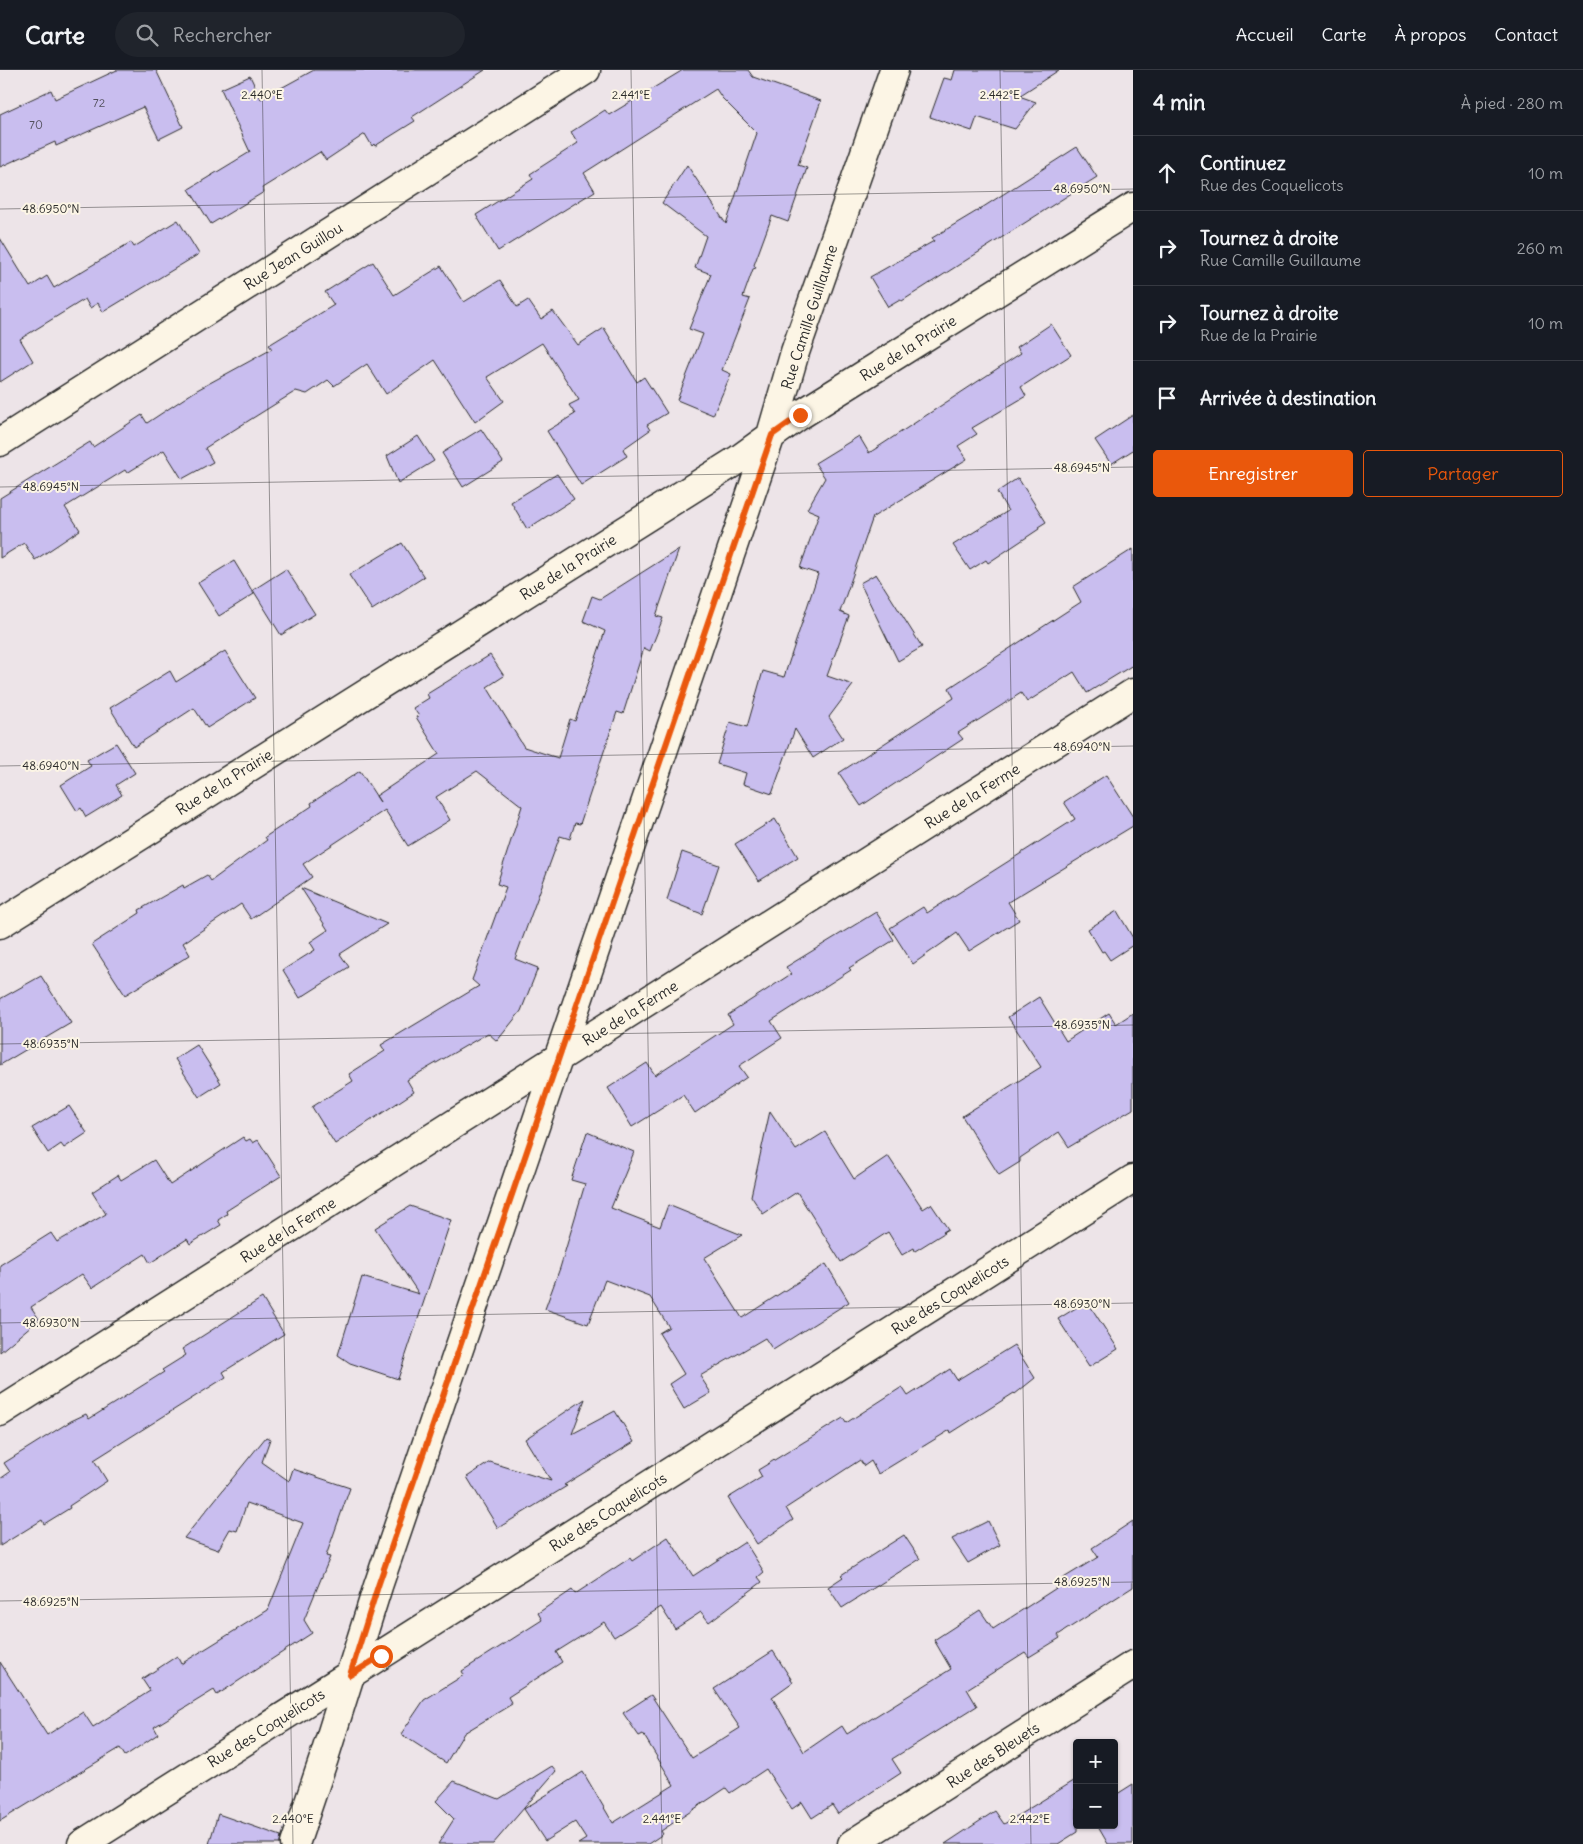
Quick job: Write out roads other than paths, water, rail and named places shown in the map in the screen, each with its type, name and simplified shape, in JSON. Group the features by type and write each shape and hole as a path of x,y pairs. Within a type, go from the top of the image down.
{"street":[{"name":"Rue Jean Guillou","path":"0,442 586,70"},
{"name":"Rue Camille Guillaume","path":"294,1844 382,1577 772,435 795,352 894,70"},
{"name":"Rue de la Prairie","path":"0,924 740,459 800,415 1133,207"},
{"name":"Rue de la Ferme","path":"0,1412 1133,693"},
{"name":"Rue des Coquelicots","path":"82,1844 1133,1179"},
{"name":"Rue des Bleuets","path":"852,1844 1133,1665"}]}
